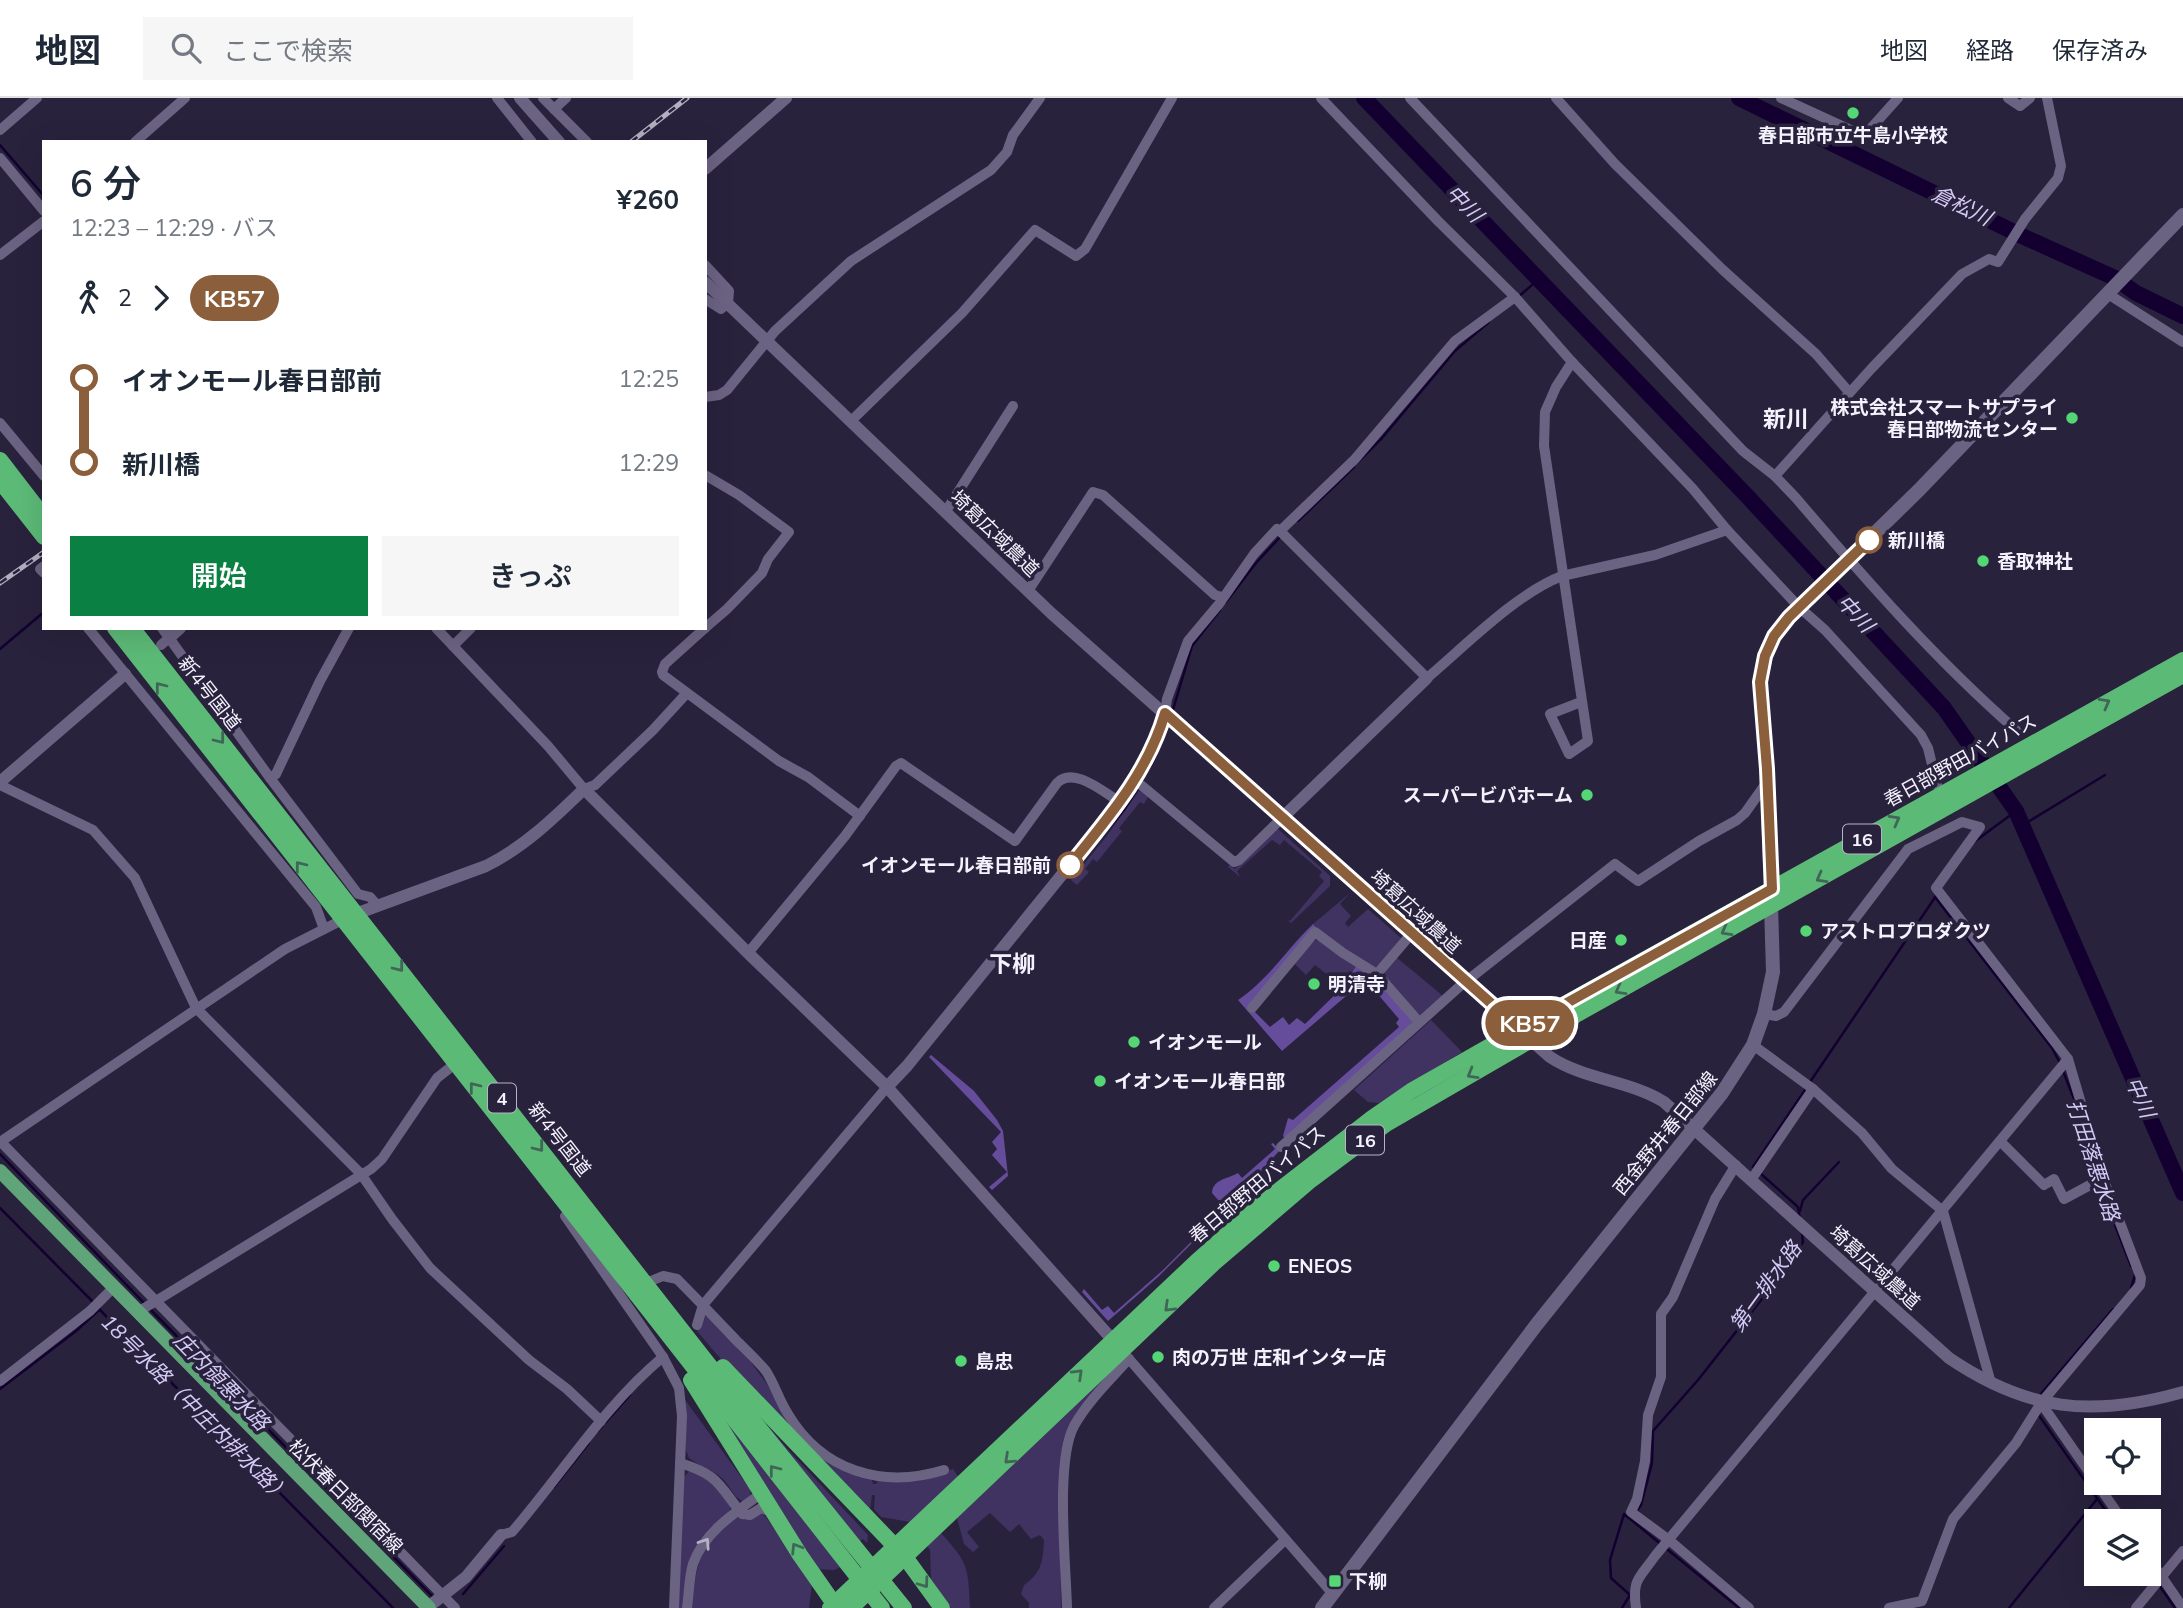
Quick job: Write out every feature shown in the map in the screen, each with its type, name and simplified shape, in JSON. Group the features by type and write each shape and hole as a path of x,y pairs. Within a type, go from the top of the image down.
{"highway":[{"path":"0,460 42,514"},
{"path":"0,481 42,534"},
{"name":"新4号国道","path":"117,630 646,1283 904,1608"},
{"name":"新4号国道","path":"134,630 350,917 456,1063 882,1608"},
{"name":"春日部野田バイパス","path":"2027,754 2183,660"},
{"name":"春日部野田バイパス","path":"834,1607 900,1552 1122,1351 1214,1263 1311,1180 1386,1124 1526,1035 1772,897 1949,791 2183,675"},
{"path":"591,1237 679,1361 834,1607"},
{"path":"646,1283 744,1391 900,1552 942,1608"},
{"name":"春日部野田バイパス","path":"851,1608 900,1552"}],"main road":[{"path":"1802,604 2183,216"},
{"name":"西金野井春日部線","path":"1322,1608 1537,1324 1734,1078 1753,1045 1764,1014 1773,972 1767,782 1761,701 1762,667 1774,636 1802,604"},
{"name":"松伏春日部関宿線","path":"0,1171 433,1603"}],"street":[{"path":"0,130 37,98"},
{"path":"137,140 185,98"},
{"path":"497,98 530,140"},
{"path":"520,98 557,140"},
{"path":"543,98 585,140"},
{"path":"554,109 566,98"},
{"path":"707,167 786,98"},
{"path":"707,397 719,395 727,390 768,340 851,261 991,170 1007,152 1013,135 1041,98"},
{"path":"851,421 962,313 1035,230 1076,256 1085,249 1172,98"},
{"path":"1321,98 1514,297 1693,489 1727,530 1802,604 1921,735 1949,791"},
{"path":"1410,98 1743,451 1775,476 1796,498 1845,563 1956,676 2016,730"},
{"path":"1556,98 1615,164 1723,270 1816,354 1849,392"},
{"path":"1781,98 1864,136 1898,98"},
{"path":"2008,98 2020,106 2030,98"},
{"path":"1775,476 1849,392 1962,274 1989,259 1998,262 2025,219 2058,178 2061,166 2047,98"},
{"path":"0,158 42,209"},
{"path":"0,255 42,223"},
{"path":"707,267 729,291 728,303 721,309 707,300"},
{"name":"埼葛広域農道","path":"707,284 1028,591 1549,1057 1581,1074 1630,1085 1653,1095 1694,1128 1949,1357 1991,1383 2040,1402 2079,1406 2124,1405 2183,1392"},
{"path":"2112,290 2183,342"},
{"path":"1280,531 1355,459 1455,341 1514,297"},
{"path":"1572,362 1551,399 1544,422 1544,446 1588,741 1569,754 1550,714 1581,702"},
{"path":"946,511 1013,406"},
{"path":"0,423 42,474"},
{"path":"707,476 739,495 789,532 768,559 762,573 707,626"},
{"path":"1028,591 1093,492 1104,495 1215,595 1222,597"},
{"path":"697,1325 703,1305 907,1066 1120,802 1154,746 1167,699 1188,641 1254,554 1277,529 1427,678"},
{"path":"1135,780 1234,862 1239,860 1427,678 1532,591 1562,576 1655,555 1727,530"},
{"path":"90,630 129,671 317,907 324,929"},
{"path":"270,778 276,774 320,681 348,630"},
{"path":"438,630 548,746 584,789 887,1087 1333,1594"},
{"path":"453,646 469,630"},
{"path":"703,630 666,664 662,671 686,694 860,816"},
{"path":"164,637 358,894 370,897 377,906"},
{"path":"129,671 3,785 93,830 103,839 135,878 196,1009 361,1174 430,1268 529,1360 567,1389 601,1421"},
{"path":"455,1608 433,1603 154,1302 0,1142 285,949 350,917 502,858 537,833 584,789 595,785 653,730 686,694"},
{"path":"748,953 901,763 908,765 1016,841 1057,783 1066,776 1076,777 1120,802"},
{"path":"1281,1147 1466,982 1615,864 1638,881 1737,820 1767,782"},
{"path":"1764,1014 1776,1016 1784,1012 1908,849 1962,822 1980,827 1936,888 2068,1059 2103,1178 2141,1279 2140,1285 2040,1402 2016,1443 1953,1519 1922,1601 1889,1608"},
{"path":"1252,1008 1315,932 1377,974 1419,1022"},
{"path":"1377,974 1412,933"},
{"path":"1753,1045 1814,1089 1862,1133 1892,1169 1943,1211 1991,1383"},
{"path":"1636,1608 1634,1586 1669,1540 2068,1059"},
{"path":"138,1311 383,1159 437,1078 456,1063"},
{"path":"1751,1180 1814,1089"},
{"path":"2000,1141 2044,1185 2054,1179 2064,1199 2103,1178"},
{"path":"1736,1166 1715,1199 1673,1297 1661,1314 1661,1377 1648,1415 1645,1461 1637,1499 1631,1511 1749,1608"},
{"path":"565,1216 663,1357 679,1388 682,1416 674,1608"},
{"path":"646,1283 663,1276 677,1279 765,1370 799,1429 814,1448 831,1461 862,1472 898,1477 919,1477 944,1470"},
{"path":"0,1381 90,1311 114,1286"},
{"path":"1067,1608 1063,1466 1073,1428 1122,1351"},
{"path":"433,1603 466,1577 502,1535 512,1532 601,1421 663,1357"},
{"path":"2040,1402 2115,1509"},
{"path":"680,1463 710,1475 719,1482 738,1510 746,1515 765,1508 775,1515"},
{"path":"687,1608 692,1566 701,1547 711,1534 738,1510 762,1493"},
{"path":"1214,1608 1285,1540"},
{"path":"2136,1608 2183,1551"},
{"path":"2162,1576 2183,1608"}],"shaded area":[{"path":"1139,791 1149,795 1144,804 1140,802 1119,828 1122,831 1097,862 1093,859 1085,869 1089,872 1077,885 1071,880"},
{"path":"1277,828 1330,876 1330,886 1291,923 1286,919 1290,921 1324,881 1319,876 1322,872 1284,840 1280,845 1272,840 1237,871 1240,877 1228,867 1230,865 1235,869"},
{"path":"1350,893 1340,904 1351,916 1345,923 1348,927 1368,909 1402,939 1379,966 1374,967 1346,951 1313,924"},
{"path":"1313,924 1316,927 1250,1007 1270,1027 1283,1017 1289,1025 1297,1018 1305,1024 1343,987 1356,966 1373,976 1412,1020 1412,1024 1285,1138 1283,1136 1288,1118 1293,1120 1399,1027 1396,1023 1399,1019 1370,985 1365,989 1360,984 1282,1051 1238,1000 1268,974"},
{"path":"1318,939 1356,966 1343,987 1315,965 1306,975 1294,963 1310,944"},
{"path":"1396,957 1443,996 1421,1015 1418,1015 1385,977 1385,971"},
{"path":"1431,1020 1462,1052 1379,1103 1368,1102 1354,1090"},
{"path":"931,1055 974,1091 1003,1131 1008,1176 992,1190 989,1187 1007,1172 992,1155 997,1149 992,1142 1001,1132 929,1057"},
{"path":"1271,1144 1280,1150 1226,1209 1212,1193 1215,1185 1238,1173 1242,1178 1275,1149"},
{"path":"1210,1214 1214,1221 1158,1277 1108,1321 1082,1292 1084,1289 1102,1310 1108,1306 1114,1313 1163,1270 1210,1223 1205,1218"},
{"path":"707,1315 744,1353 778,1399 787,1423 796,1435 871,1477 873,1484 880,1478 924,1478 953,1469 959,1478 910,1522 881,1517 874,1509 875,1495 872,1495 870,1510 717,1355 697,1331 703,1316"},
{"path":"1116,1367 1077,1425 1060,1490 1061,1608 1029,1608 1029,1603 1021,1594 1024,1585 1035,1576 1040,1566 1044,1540 1040,1535 1031,1539 1019,1524 1010,1532 990,1513 967,1532 979,1547 973,1552 964,1544 957,1518"},
{"path":"680,1393 750,1489 751,1497 744,1502 720,1477 689,1458 686,1450 686,1419"},
{"path":"740,1393 791,1453 868,1535 867,1543 863,1539 860,1541"},
{"path":"707,1395 841,1567 834,1570 817,1569"},
{"path":"689,1471 710,1478 731,1507 699,1543 690,1564 684,1608 676,1608 684,1477"},
{"path":"761,1513 812,1584 809,1608 692,1608 698,1565 715,1537 738,1515 745,1520"},
{"path":"941,1533 957,1552 965,1567 970,1608 951,1608 931,1579 930,1550 927,1546"}],"waterway":[{"name":"中川","path":"1364,98 1748,497 1944,708 2016,811 2183,1193"},
{"name":"倉松川","path":"1739,98 2022,236 2115,278 2136,293 2183,316"},
{"path":"0,145 42,194"},
{"path":"1518,297 1539,279"},
{"path":"1358,462 1382,438 1455,351 1489,322"},
{"path":"1298,521 1354,467"},
{"path":"1226,602 1280,537"},
{"path":"1172,713 1192,646 1220,610"},
{"path":"0,649 42,614"},
{"path":"1142,780 1153,762 1169,723"},
{"path":"2023,825 2105,775"},
{"path":"1079,864 1124,810 1139,786"},
{"name":"打田落悪水路","path":"1974,842 2016,811"},
{"name":"第一排水路","path":"1810,1082 1938,893"},
{"name":"打田落悪水路","path":"1935,897 2052,1048 2061,1065"},
{"name":"打田落悪水路","path":"2063,1071 2076,1104"},
{"name":"第一排水路","path":"1755,1169 1753,1167 1807,1087"},
{"name":"打田落悪水路","path":"2088,1144 2097,1178"},
{"name":"庄内領悪水路","path":"0,1154 145,1304"},
{"path":"1800,1211 1803,1200 1839,1162"},
{"name":"第一排水路","path":"1760,1173 1798,1207 1800,1219"},
{"name":"打田落悪水路","path":"2099,1184 2131,1266"},
{"name":"18号水路（中庄内排水路）","path":"0,1208 94,1303"},
{"name":"第一排水路","path":"1631,1519 1641,1505 1652,1463 1653,1431 1698,1380 1787,1267 1803,1242 1802,1233"},
{"name":"打田落悪水路","path":"2131,1288 2135,1275"},
{"name":"18号水路（中庄内排水路）","path":"98,1308 393,1608"},
{"name":"庄内領悪水路","path":"149,1308 434,1598"},
{"path":"0,1389 76,1331 100,1309"},
{"name":"打田落悪水路","path":"2040,1395 2113,1309"},
{"path":"597,1432 630,1395"},
{"name":"打田落悪水路","path":"2038,1414 2105,1509"},
{"path":"554,1487 589,1443"},
{"path":"2009,1608 2097,1499"},
{"path":"1622,1608 1630,1595 1611,1578 1610,1560 1624,1514 1739,1608"},
{"path":"463,1594 504,1546"},
{"name":"打田落悪水路","path":"2160,1586 2175,1608"}],"railway":[{"path":"634,140 687,98"},
{"path":"0,583 42,553"}],"bus line":[{"name":"KB57","path":"1070,865 1135,780 1154,746 1165,713 1520,1029 1772,889 1760,682 1765,656 1780,627 1869,540"}],"place":[{"name":"春日部市立牛島小学校","path":"1853,113"},
{"name":"株式会社スマートサプライ 春日部物流センター","path":"2072,418"},
{"name":"新川橋","path":"1869,540"},
{"name":"香取神社","path":"1983,561"},
{"name":"スーパービバホーム","path":"1587,795"},
{"name":"イオンモール春日部前","path":"1070,865"},
{"name":"アストロプロダクツ","path":"1806,931"},
{"name":"日産","path":"1621,940"},
{"name":"明清寺","path":"1314,984"},
{"name":"イオンモール","path":"1134,1042"},
{"name":"イオンモール春日部","path":"1100,1081"},
{"name":"ENEOS","path":"1274,1266"},
{"name":"肉の万世 庄和インター店","path":"1158,1357"},
{"name":"島忠","path":"961,1361"},
{"name":"下柳","path":"1335,1581"}],"district":[{"name":"新川","path":"1786,418"},
{"name":"下柳","path":"1012,963"}]}
